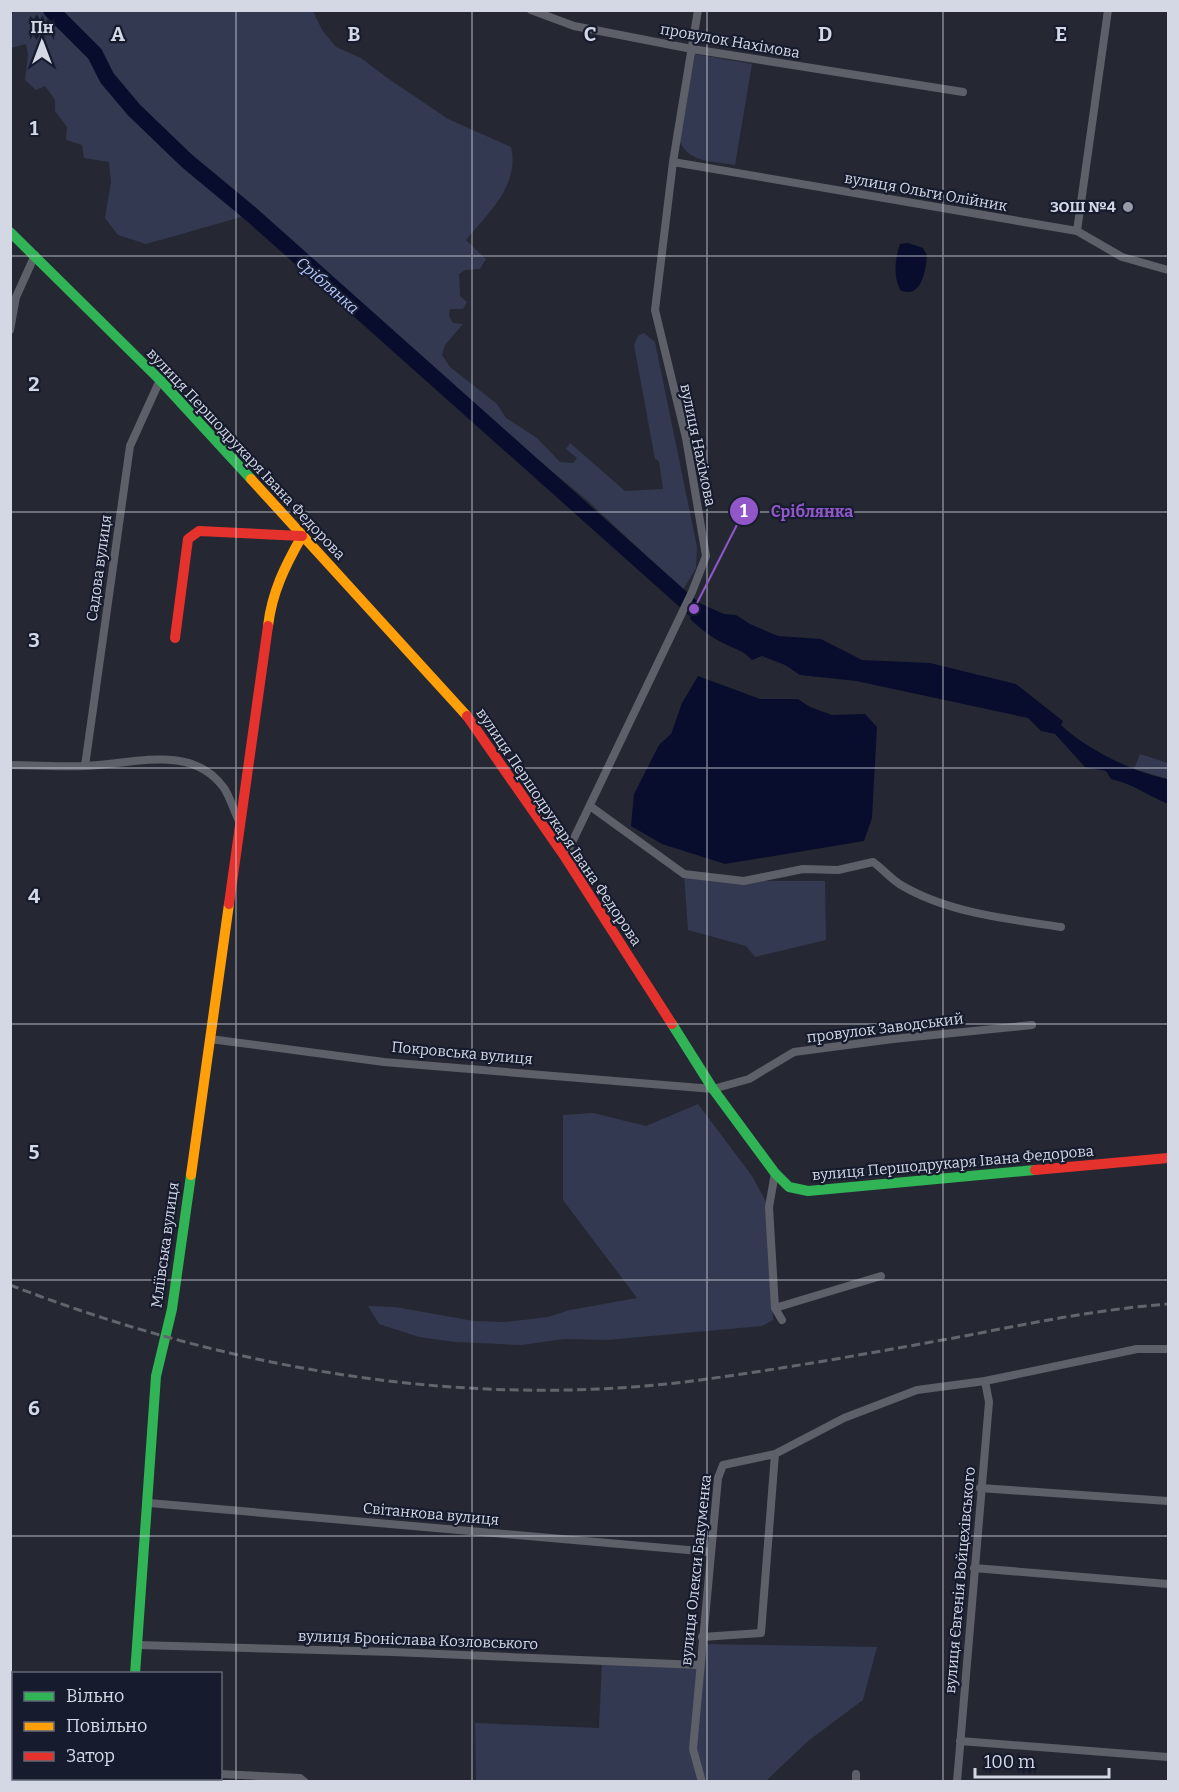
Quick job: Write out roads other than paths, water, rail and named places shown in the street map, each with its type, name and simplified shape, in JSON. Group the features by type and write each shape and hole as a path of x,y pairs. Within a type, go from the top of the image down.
{"street":[{"name":"провулок Нахімова","path":"531,10 574,26 692,49 963,92"},
{"name":"вулиця Нахімова","path":"565,857 693,592 706,556 686,438 655,310 673,162 698,10"},
{"path":"1077,231 1108,10"},
{"name":"вулиця Ольги Олійник","path":"673,162 1077,231 1122,257 1168,270"},
{"name":"вулиця Першодрукаря Івана Федорова","path":"10,232 160,380 477,727 565,857 713,1089 775,1173 789,1187 808,1191 1168,1158"},
{"path":"10,330 16,297 35,255"},
{"name":"Садова вулиця","path":"85,766 130,446 160,380"},
{"path":"175,638 188,539 199,531 302,536 282,571 271,601 240,823"},
{"path":"10,765 85,766 166,759 191,763 208,773 224,788 240,823"},
{"path":"590,806 684,874 744,880 803,868 838,870 873,862 899,884 942,902 1005,918 1061,927"},
{"name":"Мліївська вулиця","path":"135,1672 149,1503 156,1376 172,1309 240,823"},
{"name":"провулок Заводський","path":"713,1089 749,1079 794,1052 892,1039 1032,1025"},
{"name":"Покровська вулиця","path":"210,1039 384,1062 713,1089"},
{"path":"775,1173 769,1207 775,1308 782,1320"},
{"path":"775,1308 881,1275"},
{"name":"вулиця Олекси Бакуменка","path":"702,1782 693,1749 718,1478 723,1465 775,1454 844,1418 916,1390 986,1381 1137,1348 1168,1349"},
{"name":"вулиця Євгенія Войцехівського","path":"957,1782 989,1402 986,1381"},
{"path":"702,1637 761,1633 775,1454"},
{"path":"980,1488 1168,1501"},
{"name":"Світанкова вулиця","path":"149,1503 711,1552"},
{"path":"974,1568 1168,1584"},
{"name":"вулиця Броніслава Козловського","path":"137,1645 393,1652 699,1665"},
{"path":"960,1741 1168,1757"},
{"path":"222,1774 300,1778 305,1782"}],"waterway":[{"name":"Сріблянка","path":"51,10 95,54 107,78 134,110 187,161 251,214 694,609 711,621"}],"railway":[{"path":"10,1285 93,1315 179,1340 265,1361 353,1376 441,1386 530,1390 619,1388 707,1379 1069,1316 1168,1304"}],"place":[{"name":"ЗОШ №4","path":"1128,207"},
{"name":"Сріблянка","path":"694,609"}]}
